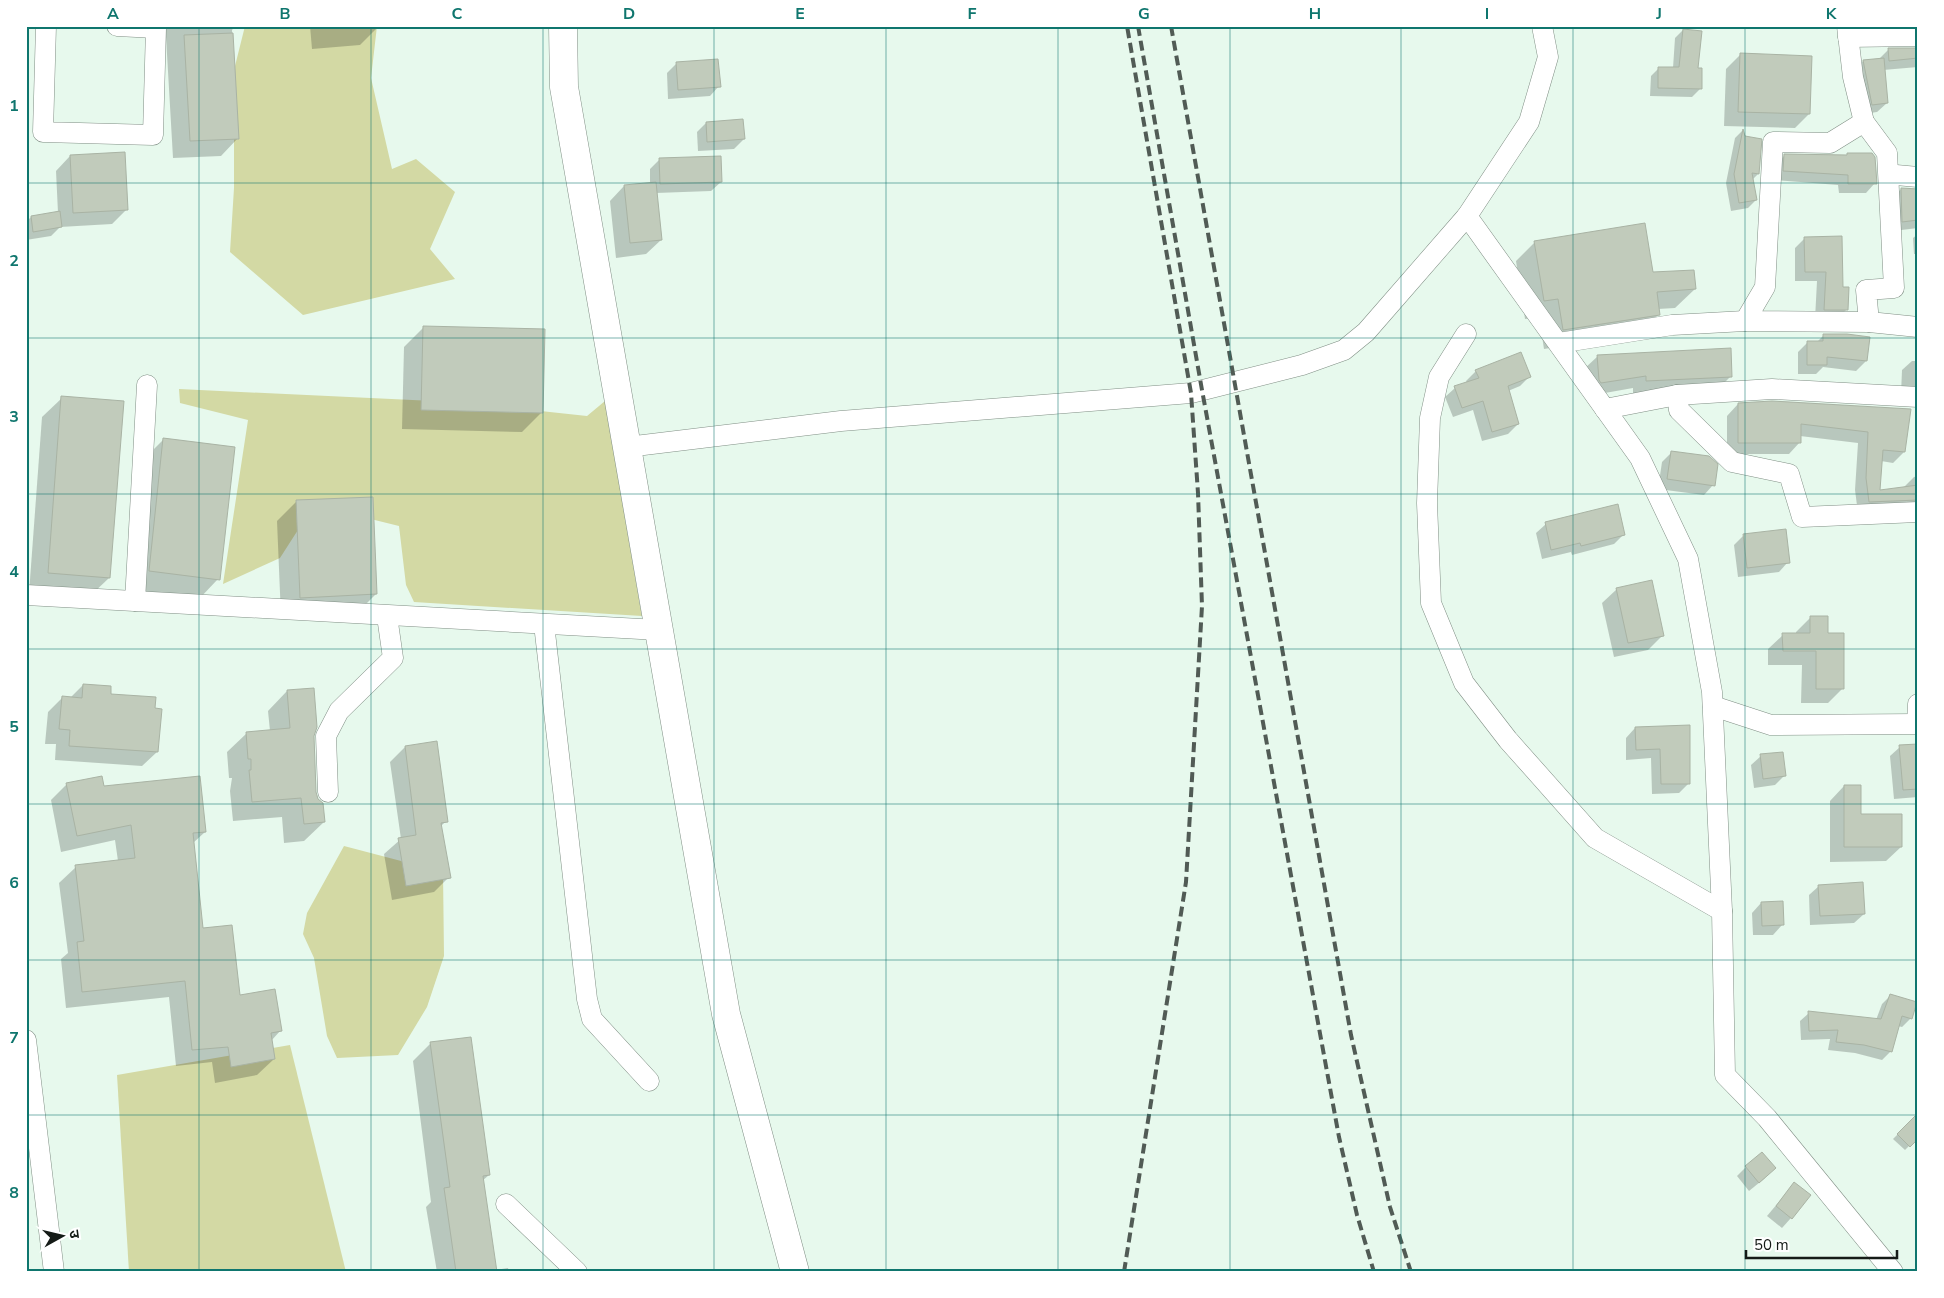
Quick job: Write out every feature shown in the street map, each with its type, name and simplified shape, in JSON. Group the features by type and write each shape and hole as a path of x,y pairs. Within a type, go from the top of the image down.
{"main road":[{"path":"563,26 564,87 726,1014 795,1272"}],"street":[{"path":"46,26 43,132 153,135 156,28 117,26"},
{"path":"627,447 841,421 1191,393 1302,365 1344,350 1366,332 1467,216 1529,122 1548,57 1542,26"},
{"path":"1869,322 1866,290 1894,288 1888,153 1864,122 1853,77 1847,31 1918,36"},
{"path":"1745,321 1765,287 1773,142 1830,142 1864,122"},
{"path":"1896,175 1918,177"},
{"path":"1467,216 1640,458 1688,559 1713,706 1722,912 1724,1075 1767,1118 1893,1272"},
{"path":"1559,343 1672,325 1745,321 1869,322 1918,327"},
{"path":"1466,334 1439,377 1430,418 1427,504 1431,603 1464,683 1508,740 1595,838 1722,912"},
{"path":"135,601 147,385"},
{"path":"1605,409 1677,395 1772,389 1918,397"},
{"path":"1677,395 1679,410 1732,462 1788,474 1802,517 1918,512"},
{"path":"26,595 659,630"},
{"path":"328,792 326,736 339,711 392,658 386,616"},
{"path":"544,624 586,999 592,1019 649,1080"},
{"path":"1713,706 1771,725 1917,717"},
{"path":"26,1040 55,1271"},
{"path":"506,1204 577,1272"}],"green space":[{"path":"245,26 377,26 371,78 392,169 416,159 455,192 430,249 455,279 303,315 230,252 234,188 234,70"},
{"path":"179,389 455,402 587,416 605,401 642,616 414,602 406,585 399,526 314,505 280,558 223,584 248,420 180,403"},
{"path":"344,846 443,872 444,956 427,1007 398,1055 337,1058 327,1036 314,958 303,934 307,913"},
{"path":"290,1045 346,1272 129,1272 117,1075"}],"building":[{"path":"1683,29 1702,31 1698,68 1702,68 1702,89 1658,88 1658,67 1679,67"},
{"path":"233,33 239,139 190,141 184,35"},
{"path":"1888,48 1918,48 1918,58 1889,61"},
{"path":"1740,53 1812,56 1810,114 1738,112"},
{"path":"1884,58 1888,103 1872,105 1863,60"},
{"path":"718,59 721,87 678,90 676,62"},
{"path":"743,119 745,139 707,142 706,122"},
{"path":"1743,129 1745,136 1762,139 1759,174 1752,173 1757,200 1739,203 1734,174"},
{"path":"125,152 128,210 73,213 70,155"},
{"path":"1847,153 1872,153 1875,157 1877,184 1848,184 1848,175 1783,171 1784,154 1847,155"},
{"path":"721,156 722,182 660,184 659,158"},
{"path":"656,182 662,240 630,243 624,185"},
{"path":"1901,188 1918,189 1918,220 1902,222"},
{"path":"60,211 62,227 33,232 31,216"},
{"path":"1645,223 1653,272 1694,270 1696,289 1657,292 1660,315 1563,330 1558,299 1544,301 1534,241"},
{"path":"1842,236 1843,287 1849,287 1848,310 1824,310 1826,272 1805,272 1804,237"},
{"path":"423,326 545,329 543,413 421,410"},
{"path":"1823,334 1847,334 1870,337 1867,361 1827,357 1827,365 1807,365 1807,341 1823,341"},
{"path":"1731,348 1732,377 1646,381 1646,376 1601,383 1599,380 1597,355"},
{"path":"1521,352 1531,377 1508,386 1519,424 1492,432 1483,401 1462,408 1454,386 1479,378 1475,370"},
{"path":"61,396 124,401 110,578 48,573"},
{"path":"1772,401 1911,409 1905,452 1883,450 1880,490 1918,485 1918,500 1869,502 1866,478 1868,432 1801,424 1801,443 1738,443 1738,403"},
{"path":"163,438 235,447 220,580 149,571"},
{"path":"1671,451 1709,456 1718,464 1715,486 1667,479"},
{"path":"373,497 377,594 300,598 296,500"},
{"path":"1618,504 1625,535 1581,546 1580,543 1551,550 1545,522"},
{"path":"1786,529 1790,563 1747,568 1743,534"},
{"path":"1652,580 1664,636 1628,643 1616,588"},
{"path":"1810,616 1828,616 1828,633 1844,633 1844,689 1816,689 1816,651 1783,651 1782,633 1810,633"},
{"path":"83,684 111,686 111,694 156,697 155,708 162,709 158,752 69,746 70,730 59,729 62,696 82,698"},
{"path":"314,688 317,727 314,736 316,792 318,799 323,803 325,822 304,824 301,798 252,802 249,770 251,770 251,759 248,759 246,732 290,728 287,690"},
{"path":"1690,725 1690,784 1661,784 1660,749 1636,750 1635,727"},
{"path":"437,741 448,822 441,823 451,878 406,886 398,838 416,835 405,746"},
{"path":"1918,744 1918,789 1903,790 1899,745"},
{"path":"1783,752 1786,776 1763,779 1760,754"},
{"path":"102,776 104,786 200,776 206,832 193,833 203,928 232,925 240,995 275,989 282,1031 271,1033 275,1059 231,1067 228,1047 192,1050 185,981 82,992 77,942 84,941 75,865 135,858 131,825 77,836 66,783"},
{"path":"1844,785 1861,785 1861,814 1902,814 1902,847 1844,847"},
{"path":"1863,882 1865,914 1820,916 1818,885"},
{"path":"1783,901 1784,925 1762,926 1761,902"},
{"path":"1890,994 1917,1002 1912,1019 1902,1016 1892,1052 1864,1045 1836,1042 1838,1030 1809,1031 1808,1011 1881,1019"},
{"path":"471,1037 490,1175 483,1176 497,1272 456,1272 444,1188 450,1187 430,1042"},
{"path":"1918,1113 1918,1139 1910,1147 1897,1134"},
{"path":"1762,1152 1776,1168 1759,1183 1745,1166"},
{"path":"1794,1182 1811,1195 1792,1219 1776,1206"}],"railway":[{"path":"1124,1272 1186,882 1202,606 1198,493 1191,393 1127,26"},
{"path":"1138,26 1202,390 1339,1137 1357,1215 1374,1272"},
{"path":"1171,26 1351,1035 1390,1207 1411,1272"}]}
